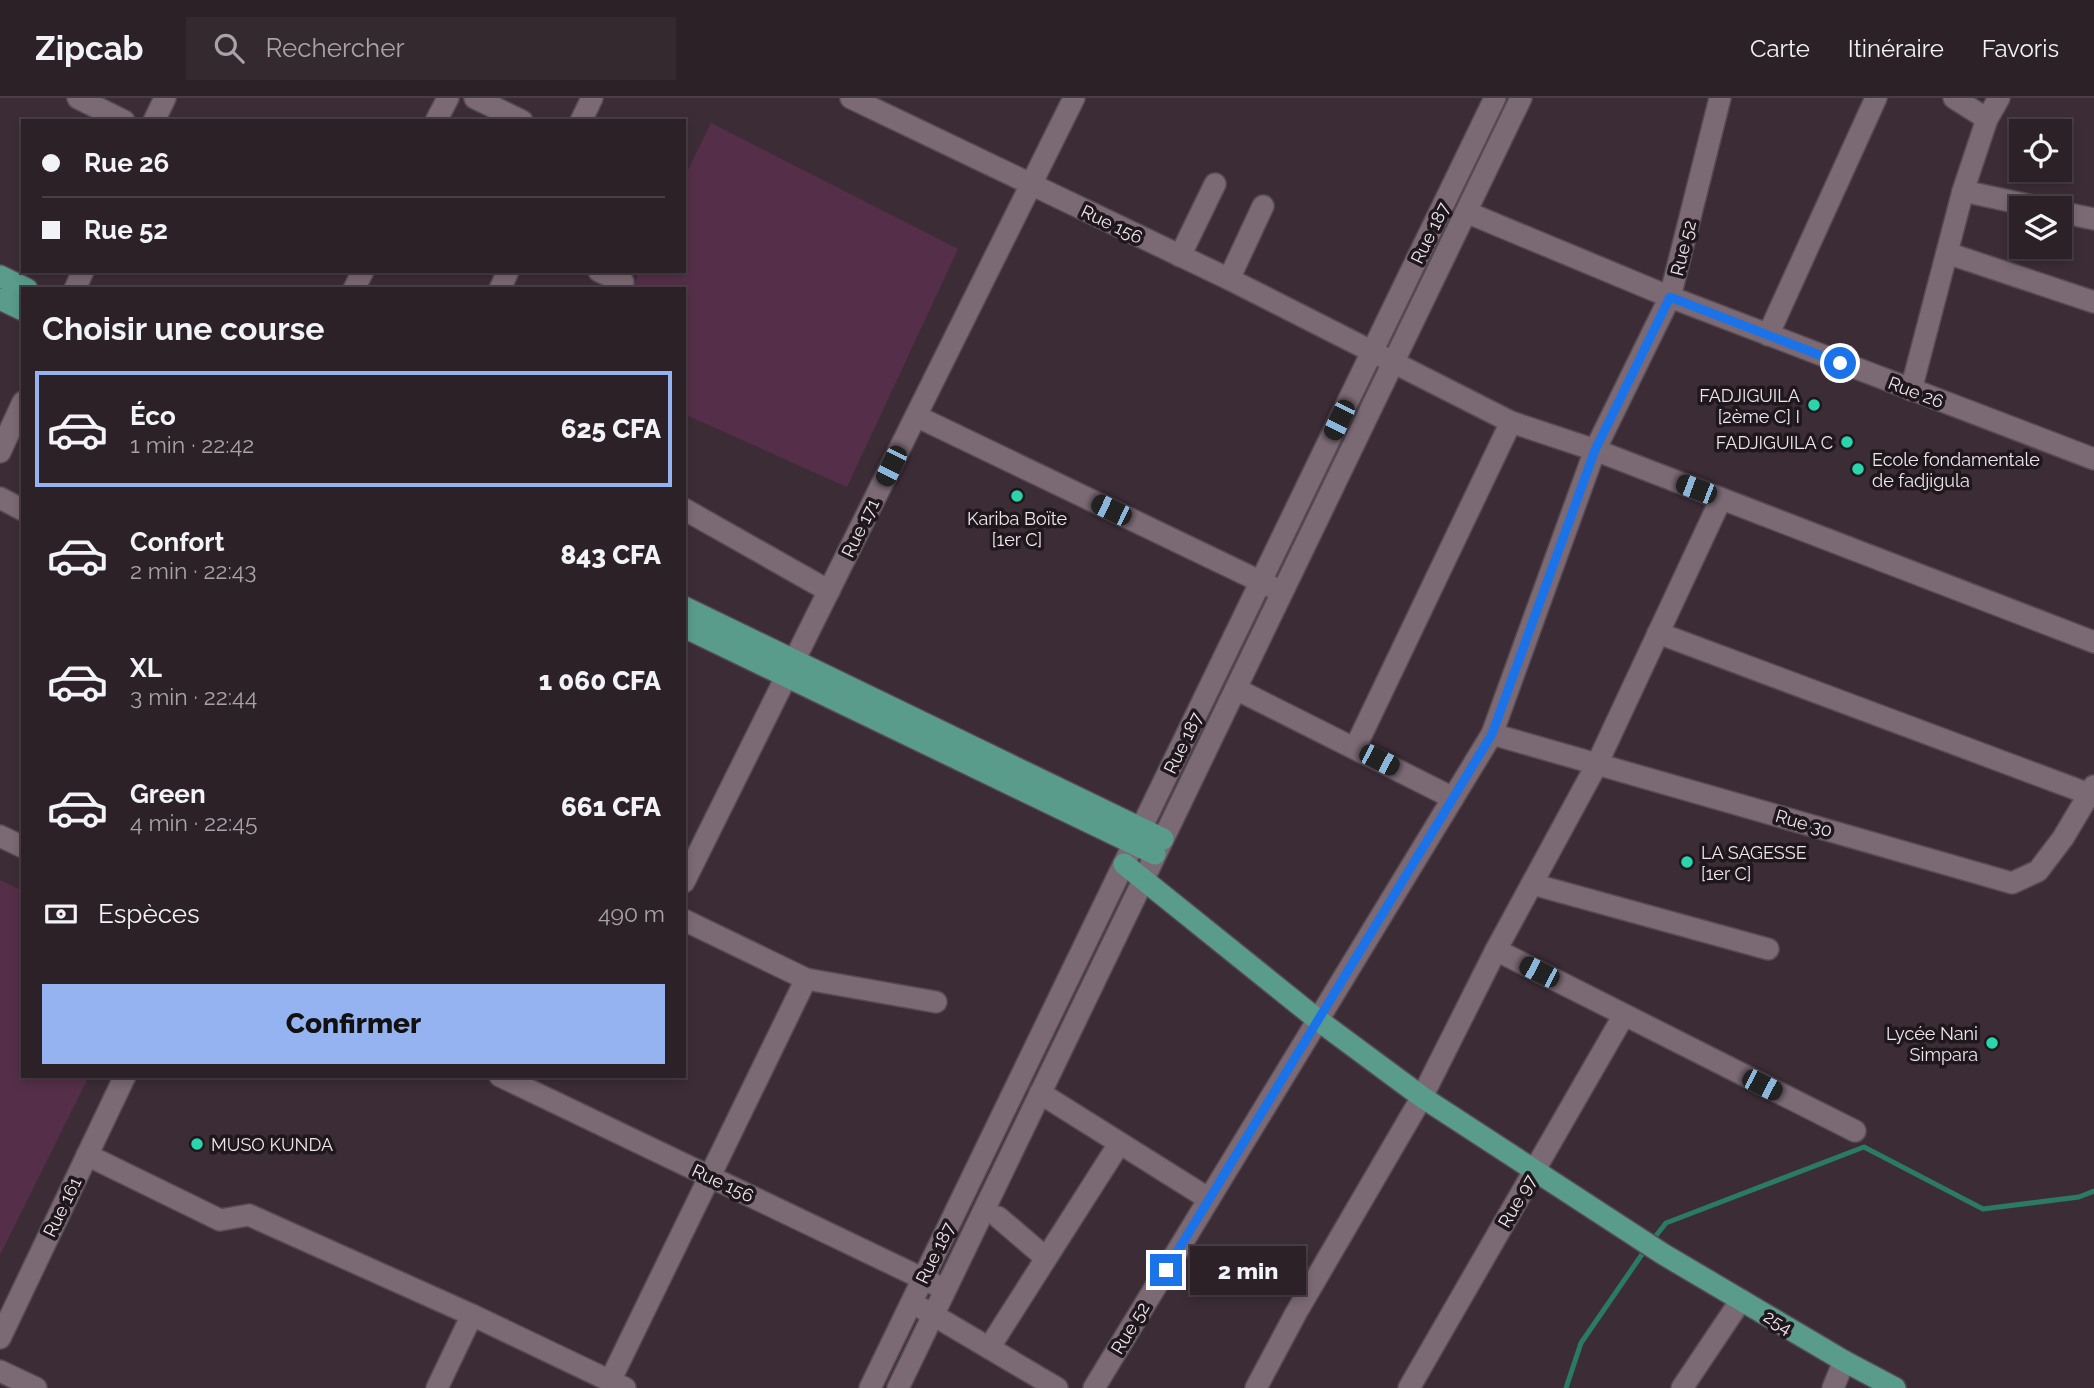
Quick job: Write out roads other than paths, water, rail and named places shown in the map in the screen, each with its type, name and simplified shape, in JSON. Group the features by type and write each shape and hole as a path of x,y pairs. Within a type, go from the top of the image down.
{"main road":[{"path":"0,276 23,287"},
{"path":"0,299 21,309"},
{"path":"686,608 790,668 1159,847"},
{"path":"686,628 790,668"},
{"name":"254","path":"1124,864 1318,1020 1422,1097 1663,1254 1844,1361 1895,1388"}],"street":[{"path":"78,98 120,119"},
{"path":"155,119 165,98"},
{"path":"437,119 448,98"},
{"path":"475,98 518,119"},
{"path":"582,119 592,98"},
{"name":"Rue 156","path":"851,98 1229,279 1511,422 1595,450 2094,642"},
{"name":"Rue 171","path":"686,878 1074,98"},
{"name":"Rue 187","path":"870,1388 1495,98"},
{"name":"Rue 187","path":"898,1388 1521,98"},
{"name":"Rue 52","path":"1094,1388 1492,734 1595,450 1670,297 1720,98"},
{"path":"1768,335 1876,98"},
{"path":"1954,98 1987,118"},
{"path":"1911,390 1963,191 1987,118 1999,98"},
{"path":"1180,256 1215,184"},
{"path":"1963,191 2009,201"},
{"path":"1229,279 1263,206"},
{"name":"Rue 26","path":"1466,212 1670,297 2094,459"},
{"path":"2072,214 2094,219"},
{"path":"1947,253 2094,302"},
{"path":"603,273 623,282"},
{"path":"0,452 21,406"},
{"path":"916,416 1282,592"},
{"path":"1355,748 1511,422"},
{"path":"0,498 21,509"},
{"path":"1256,1388 1422,1097 1496,950 1597,764 1721,499"},
{"path":"686,510 829,591"},
{"path":"1658,633 2092,790"},
{"path":"1236,689 1453,798"},
{"name":"Rue 30","path":"1492,734 2012,883 2038,871 2063,838 2092,790"},
{"path":"0,836 21,846"},
{"path":"1532,884 1768,949"},
{"path":"686,921 806,979 936,1002"},
{"path":"1496,950 1855,1131"},
{"path":"87,1155 220,1220 248,1215 472,1315 617,1384 710,1177 806,979"},
{"name":"Rue 97","path":"1409,1388 1624,1015"},
{"name":"Rue 161","path":"0,1338 124,1078"},
{"name":"Rue 156","path":"504,1078 946,1289"},
{"path":"1040,1094 1209,1199"},
{"path":"989,1348 1119,1144"},
{"path":"998,1217 1046,1258"},
{"path":"1682,1388 1741,1300"},
{"path":"912,1302 1056,1388"},
{"path":"438,1388 472,1315"},
{"path":"1833,1388 1844,1361"},
{"path":"0,1371 36,1388"}],"waterway":[{"path":"1651,1242 1666,1223 1864,1147 1983,1209 2079,1197 2094,1191"},
{"path":"1566,1388 1581,1343 1645,1250"}],"place":[{"name":"FADJIGUILA [2ème C] I","path":"1814,405"},
{"name":"FADJIGUILA C","path":"1847,442"},
{"name":"Ecole fondamentale de fadjigula","path":"1858,469"},
{"name":"Kariba Boïte [1er C]","path":"1017,496"},
{"name":"LA SAGESSE [1er C]","path":"1687,862"},
{"name":"Lycée Nani Simpara","path":"1992,1043"},
{"name":"MUSO KUNDA","path":"197,1144"}]}
